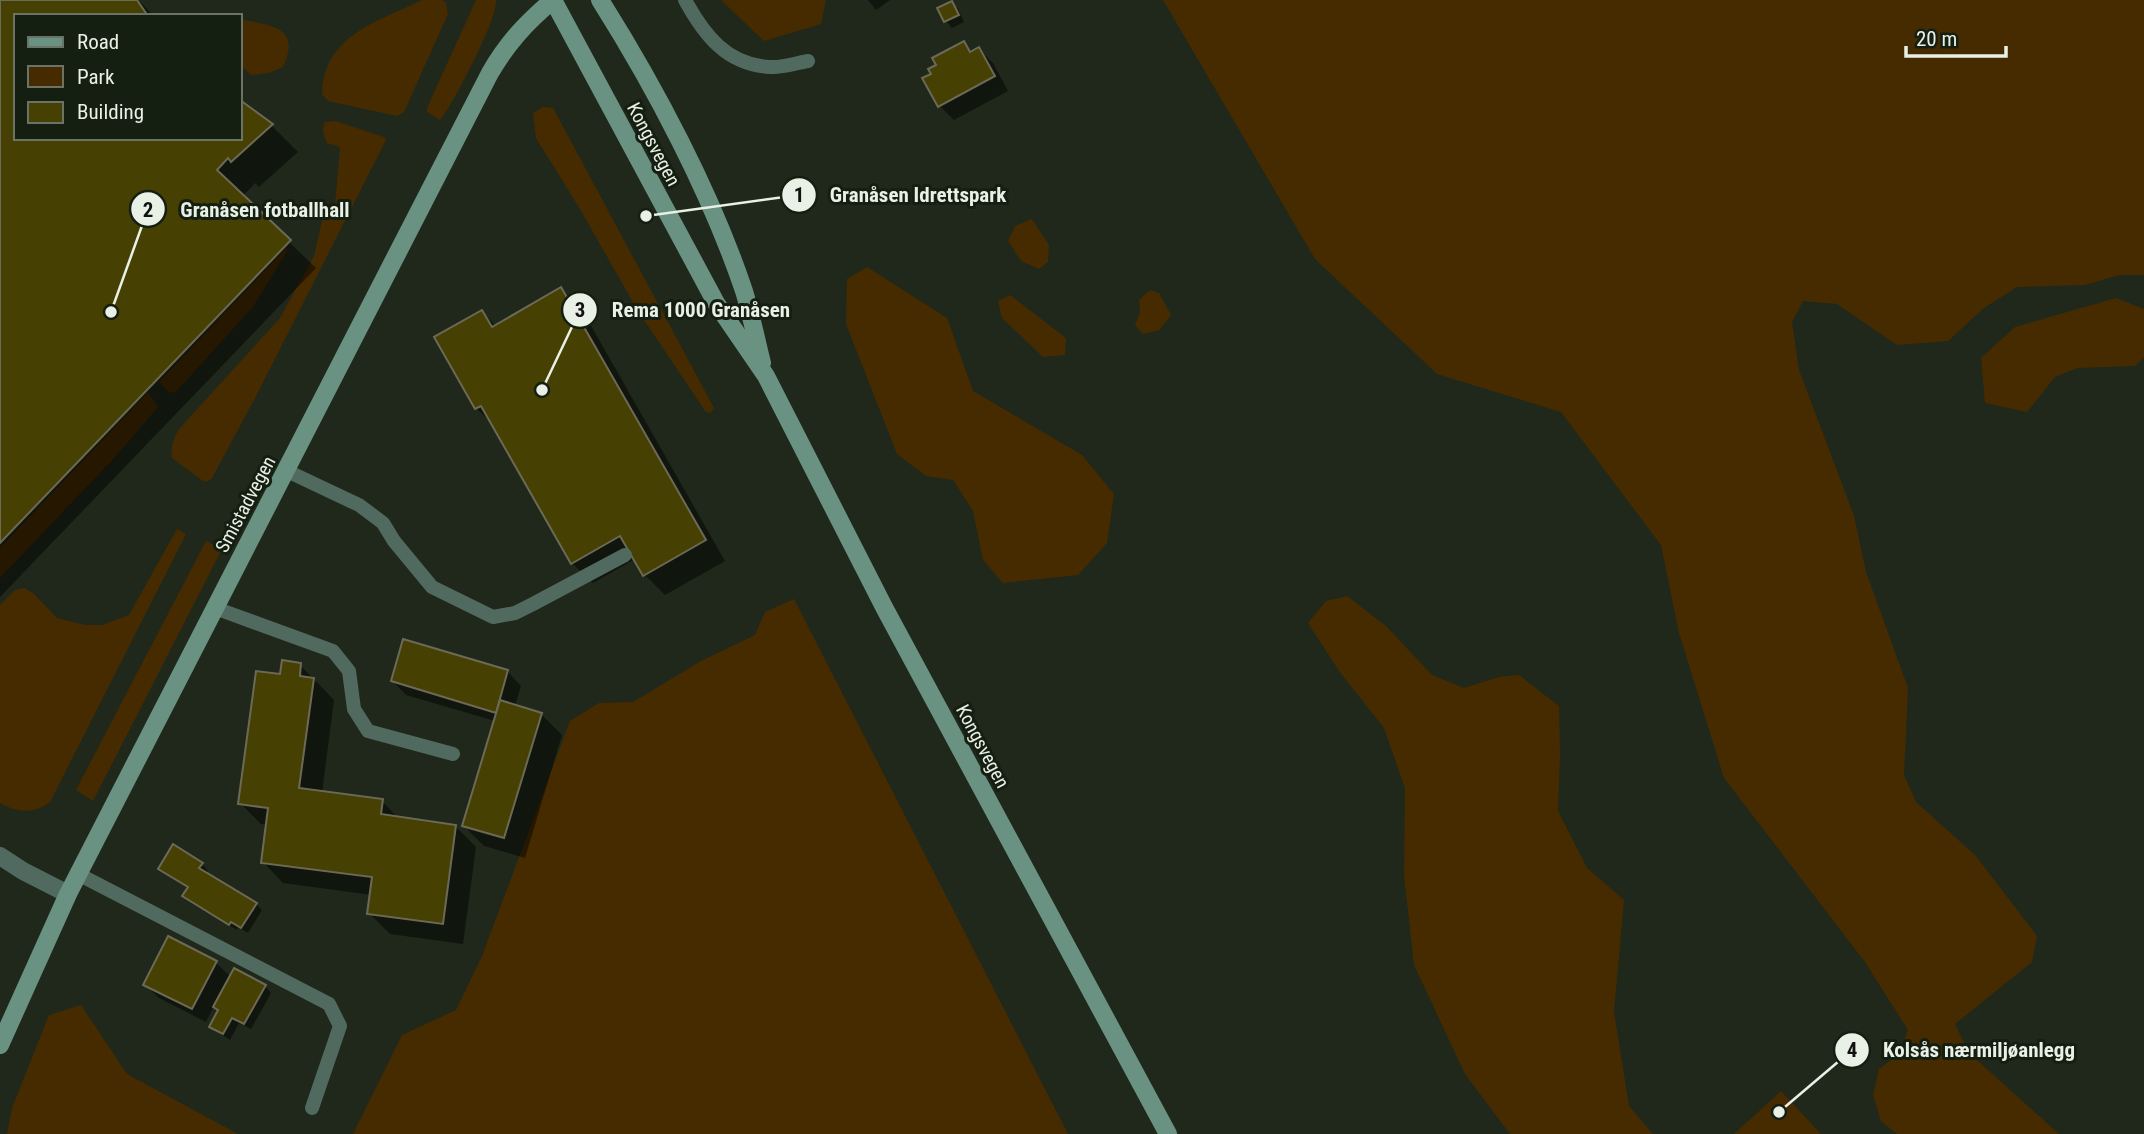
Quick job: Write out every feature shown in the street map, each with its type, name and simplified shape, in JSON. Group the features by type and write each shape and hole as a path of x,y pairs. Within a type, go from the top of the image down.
{"main road":[{"name":"Kongsvegen","path":"553,0 716,303 766,376 885,609 1168,1134"},
{"name":"Smistadvegen","path":"0,1045 78,874 490,73 506,46 523,26 553,0"},
{"name":"Kongsvegen","path":"600,0 677,138 711,210 744,291 766,376"}],"street":[{"path":"0,856 68,894"}],"lane":[{"path":"685,0 700,28 724,51 744,64 772,68 808,61"},
{"path":"287,471 359,505 383,523 394,541 432,587 493,617 515,613 625,555"},
{"path":"215,608 333,651 349,671 354,709 368,731 453,754"},
{"path":"78,874 329,1004 340,1026 312,1108"}],"green space":[{"path":"422,0 442,0 446,3 448,14 404,112 397,116 328,101 322,94 325,74 332,58 343,44 371,24"},
{"path":"476,0 496,0 495,10 474,61 440,120 427,112 427,108"},
{"path":"721,0 826,0 821,24 764,41"},
{"path":"1163,0 2144,0 2144,275 2119,275 2085,285 2017,287 1984,308 1948,341 1897,345 1837,304 1803,301 1792,322 1799,370 1854,516 1866,572 1908,688 1904,775 1916,802 1975,855 2037,936 2032,962 1955,1024 1969,1053 2059,1134 1897,1134 1881,1121 1873,1095 1879,1069 1898,1055 1908,1030 1865,962 1724,778 1679,633 1661,545 1561,412 1437,374 1315,259"},
{"path":"242,19 280,30 289,43 283,67 269,73 251,75 242,67"},
{"path":"543,107 553,108 714,408 711,413 706,412 638,311 536,138 533,113"},
{"path":"336,121 386,140 254,400 212,478 203,481 172,458 174,440 179,429 280,318 314,256 325,208 335,205 340,147 327,143 323,132 324,122"},
{"path":"1032,219 1049,245 1048,262 1039,269 1021,261 1008,241 1015,226"},
{"path":"286,248 288,250 253,307 176,392 170,393 159,382"},
{"path":"867,267 947,318 973,391 1082,455 1114,494 1107,543 1078,575 1003,583 983,560 973,511 953,480 926,476 897,454 846,324 847,279"},
{"path":"1150,290 1159,293 1171,315 1159,330 1143,334 1135,325 1140,312 1139,300"},
{"path":"1010,295 1066,338 1065,355 1043,357 1002,318 998,301"},
{"path":"2116,298 2144,309 2144,357 2135,366 2077,368 2055,377 2027,412 1985,403 1981,358 2015,327"},
{"path":"148,392 158,407 116,456 0,578 0,548"},
{"path":"177,529 186,534 50,802 38,809 26,811 0,803 0,605 15,590 24,588 33,593 57,618 85,625 102,625 129,615"},
{"path":"206,541 222,549 93,801 76,790"},
{"path":"1347,596 1386,626 1432,675 1464,688 1499,677 1519,675 1559,706 1558,811 1587,868 1624,900 1614,1012 1629,1106 1653,1134 1510,1134 1465,1074 1414,965 1404,875 1405,788 1384,728 1339,671 1308,623 1326,601"},
{"path":"794,599 1068,1134 353,1134 402,1035 456,1010 482,956 570,721 599,703 633,702 701,661 755,635 765,612"},
{"path":"81,1005 127,1074 238,1134 7,1134 12,1108 49,1015"},
{"path":"1781,1091 1821,1134 1734,1134"}],"building":[{"path":"0,0 137,0 147,14 14,14 14,140 242,140 242,101 273,124 231,162 228,158 217,170 291,240 0,543"},
{"path":"952,1 959,15 944,22 937,8"},
{"path":"964,41 970,52 979,47 995,76 938,107 922,78 931,74 928,69 936,65 932,58"},
{"path":"561,287 706,540 643,576 620,536 571,564 481,406 475,409 434,337 482,310 492,327"},
{"path":"403,639 508,670 496,713 391,681"},
{"path":"282,660 301,663 300,676 314,678 299,788 383,799 381,814 456,825 443,924 367,914 372,877 261,863 268,808 238,804 256,671 280,674"},
{"path":"500,700 542,713 504,838 462,826"},
{"path":"173,844 203,863 199,868 257,903 241,928 231,922 229,925 182,896 188,887 158,869"},
{"path":"168,936 217,961 192,1009 143,985"},
{"path":"234,968 266,985 244,1024 232,1018 223,1034 209,1027 218,1010 213,1007"}],"place":[{"name":"Granåsen Idrettspark","path":"646,216"},
{"name":"Granåsen fotballhall","path":"111,312"},
{"name":"Rema 1000 Granåsen","path":"542,390"},
{"name":"Kolsås nærmiljøanlegg","path":"1779,1112"}]}
